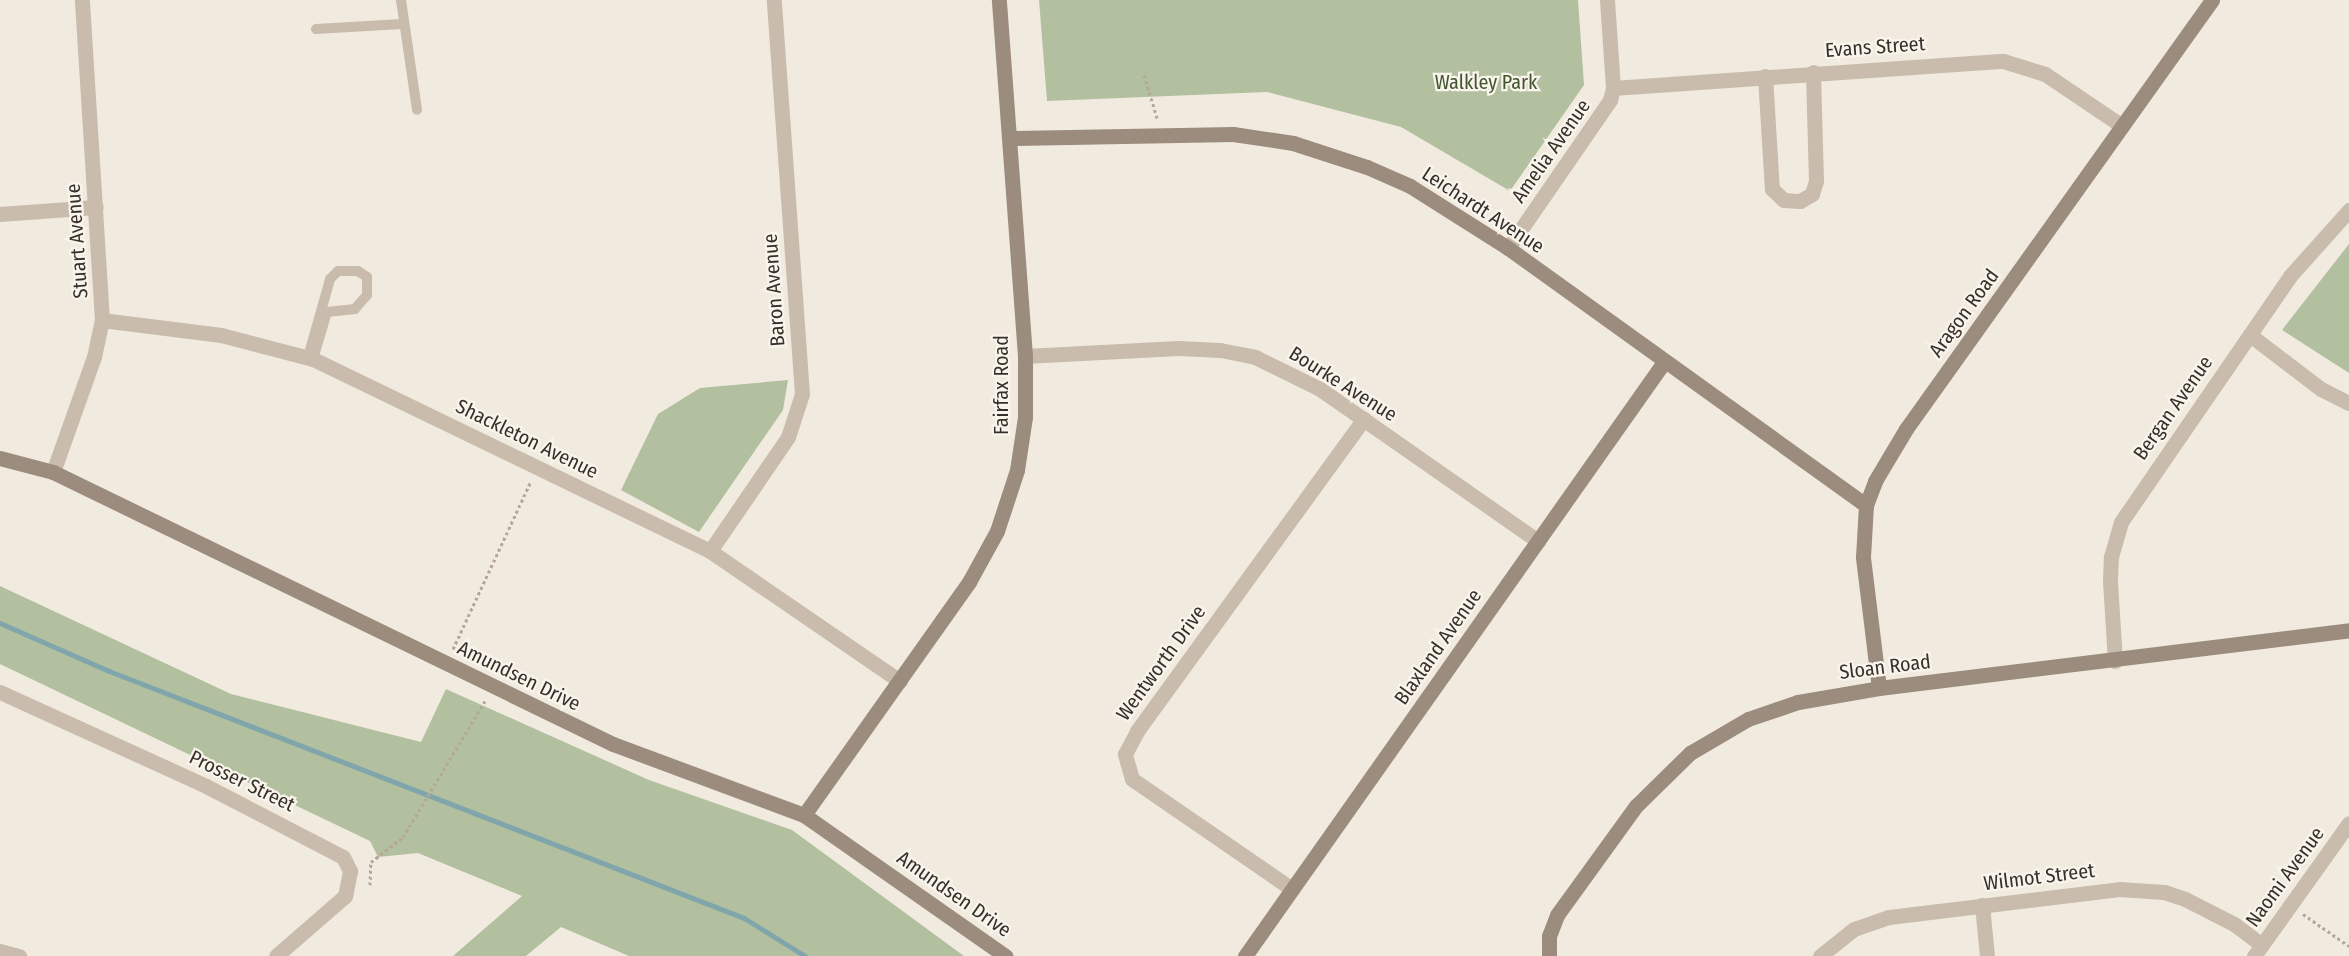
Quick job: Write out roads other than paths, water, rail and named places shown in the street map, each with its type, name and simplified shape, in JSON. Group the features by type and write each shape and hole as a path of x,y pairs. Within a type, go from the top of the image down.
{"street":[{"name":"Stuart Avenue","path":"53,472 94,357 102,320 82,0"},
{"name":"Baron Avenue","path":"710,550 788,437 802,394 774,0"},
{"name":"Fairfax Road","path":"804,815 969,582 1004,514 1021,449 1026,396 1025,356 999,0"},
{"name":"Amelia Avenue","path":"1508,248 1606,109 1613,88 1607,0"},
{"name":"Aragon Road","path":"1879,688 1863,557 1866,505 1883,465 1906,429 2212,0"},
{"name":"Evans Street","path":"1613,88 1813,72 2012,62 2045,74 2122,126"},
{"path":"1765,76 1772,189 1784,200 1800,201 1812,194 1816,181 1813,72"},
{"name":"Leichardt Avenue","path":"1010,138 1163,134 1260,136 1330,154 1410,186 1508,248 1866,505"},
{"path":"0,214 96,207"},
{"name":"Bergan Avenue","path":"2115,661 2110,569 2121,522 2309,251 2349,210"},
{"name":"Shackleton Avenue","path":"102,320 221,335 310,358 710,550 900,681"},
{"path":"2250,335 2321,389 2349,403"},
{"name":"Bourke Avenue","path":"1025,356 1178,348 1237,353 1299,376 1538,541"},
{"name":"Blaxland Avenue","path":"1245,956 1664,362"},
{"name":"Wentworth Drive","path":"1292,890 1132,779 1126,770 1125,754 1137,731 1364,419"},
{"name":"Amundsen Drive","path":"0,458 53,472 446,665 645,757 804,815 1005,956"},
{"name":"Sloan Road","path":"1550,956 1549,936 1557,915 1636,806 1683,759 1727,729 1766,712 1879,688 2115,661 2349,630"},
{"name":"Prosser Street","path":"0,692 206,786 343,857 350,871 345,896 276,956"},
{"name":"Naomi Avenue","path":"2258,950 2349,823"},
{"name":"Wilmot Street","path":"1820,956 1854,929 1871,922 1982,905 2119,889 2164,892 2207,909 2258,950"},
{"path":"1982,905 1987,956"},
{"path":"0,951 19,956"}],"lane":[{"path":"401,0 402,24 417,110"},
{"path":"316,29 402,24"},
{"path":"338,271 358,271 367,277 368,295 355,309 327,312 310,358 330,279 338,271"}],"waterway":[{"path":"0,623 109,671 744,918 805,956"}],"park label":[{"name":"Walkley Park","path":"1486,82"}]}
